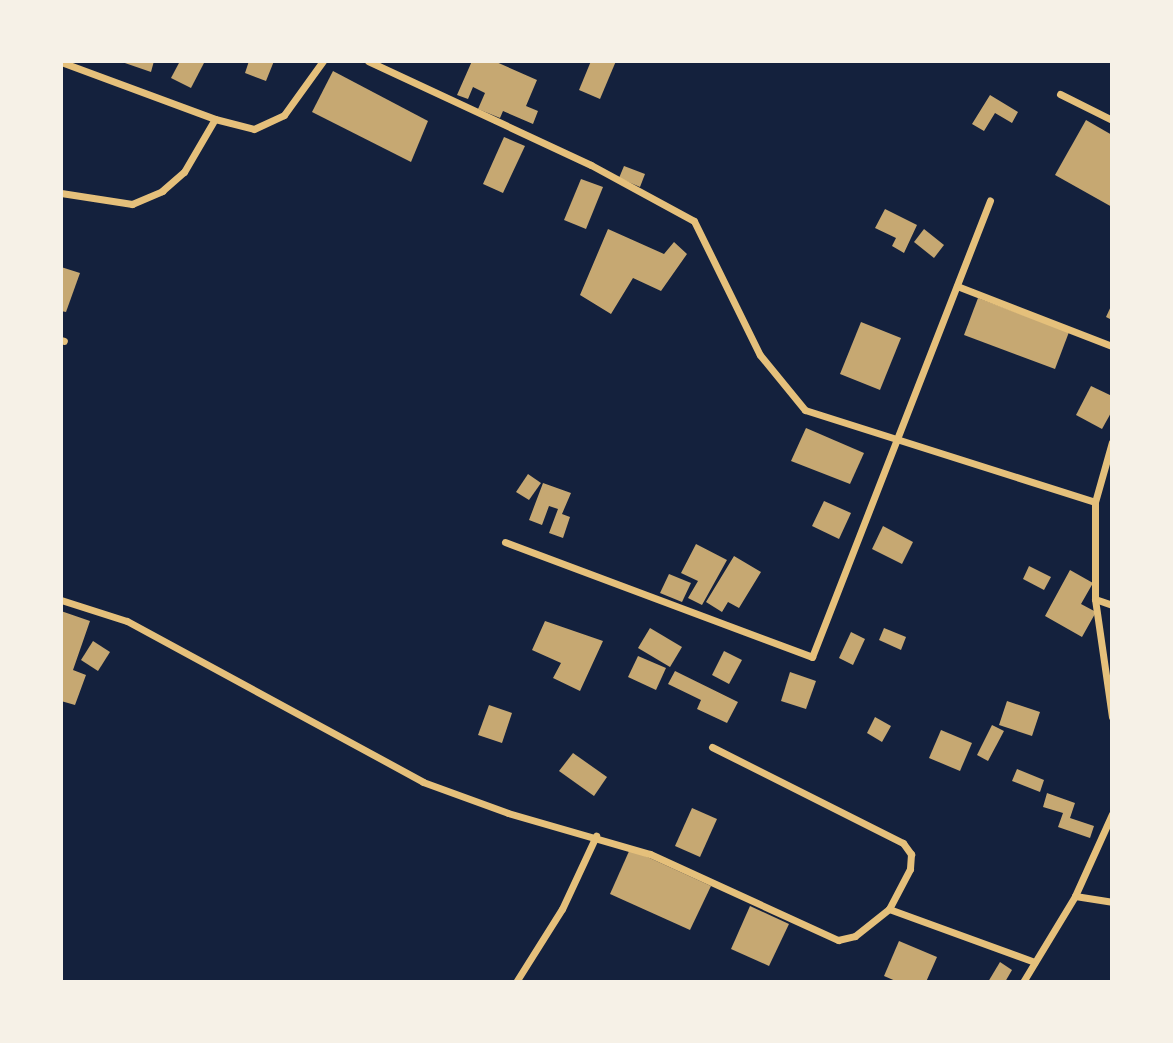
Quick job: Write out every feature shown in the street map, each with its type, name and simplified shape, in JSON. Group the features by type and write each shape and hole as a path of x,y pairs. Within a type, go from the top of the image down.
{"street":[{"path":"61,62 215,119 254,129 284,116 323,61"},
{"path":"368,61 675,207 694,221 706,238 760,355 805,410 1095,502"},
{"path":"1060,94 1112,120"},
{"path":"61,193 132,204 162,191 184,172 215,119"},
{"path":"505,542 812,657 990,201"},
{"path":"957,286 1112,346"},
{"path":"1112,442 1095,502 1095,599 1112,717"},
{"path":"1095,599 1112,605"},
{"path":"61,600 127,621 423,782 508,813 596,836 650,854 838,940 855,936 889,909 910,869 911,854 903,843 712,747"},
{"path":"1023,982 1075,896 1112,814"},
{"path":"516,982 562,909 596,836"},
{"path":"1075,896 1112,902"},
{"path":"889,909 1035,962"}],"building":[{"path":"119,61 154,61 151,72"},
{"path":"180,61 205,61 191,88 171,78"},
{"path":"249,61 274,61 266,81 245,73"},
{"path":"472,61 494,61 537,80 526,106 538,111 533,124 503,111 500,118 478,109 485,93 473,87 468,99 457,95"},
{"path":"591,61 616,61 600,99 579,90"},
{"path":"333,71 428,121 411,162 312,112"},
{"path":"990,95 1018,112 1012,123 995,113 984,131 972,124"},
{"path":"1086,120 1112,135 1112,207 1055,175"},
{"path":"504,137 525,146 503,193 483,184"},
{"path":"624,166 645,174 640,187 619,178"},
{"path":"581,179 603,187 586,229 564,220"},
{"path":"885,209 917,225 904,253 892,246 896,238 875,228"},
{"path":"608,229 664,254 674,242 687,254 661,291 633,278 611,314 580,295"},
{"path":"924,229 944,245 934,258 914,242"},
{"path":"61,267 80,273 66,312 61,311"},
{"path":"978,298 1069,332 1055,369 964,335"},
{"path":"1112,304 1112,320 1106,317"},
{"path":"861,322 901,338 880,390 840,374"},
{"path":"1091,386 1112,396 1112,411 1102,429 1076,415"},
{"path":"806,428 864,453 850,484 791,461"},
{"path":"528,474 541,483 529,500 516,492"},
{"path":"543,483 571,493 562,514 570,517 563,538 549,533 558,509 549,506 542,525 529,520"},
{"path":"824,501 851,513 839,539 812,526"},
{"path":"883,526 913,542 902,564 872,549"},
{"path":"696,544 727,560 702,605 688,598 698,581 681,573"},
{"path":"734,556 761,572 739,608 728,602 722,612 706,602"},
{"path":"1029,566 1051,577 1044,590 1023,579"},
{"path":"1070,570 1093,583 1081,604 1096,612 1082,637 1045,616"},
{"path":"669,574 691,583 682,602 660,593"},
{"path":"61,611 90,621 73,670 86,675 75,705 61,701"},
{"path":"545,621 603,641 580,691 553,678 561,663 532,650"},
{"path":"650,628 682,647 670,667 638,648"},
{"path":"884,628 906,637 901,650 879,640"},
{"path":"851,632 865,639 853,665 839,658"},
{"path":"93,641 110,652 98,671 81,660"},
{"path":"724,651 742,660 729,684 712,675"},
{"path":"638,656 666,668 656,690 628,677"},
{"path":"675,671 738,702 727,723 697,709 701,700 668,684"},
{"path":"790,672 816,681 806,709 781,701"},
{"path":"1007,701 1040,712 1032,736 999,725"},
{"path":"489,705 512,713 502,743 478,735"},
{"path":"875,717 891,726 882,742 867,733"},
{"path":"992,725 1004,731 988,761 977,755"},
{"path":"941,730 972,743 960,771 929,758"},
{"path":"573,753 607,777 594,796 559,771"},
{"path":"1017,769 1044,780 1040,792 1012,781"},
{"path":"1047,793 1075,803 1070,818 1094,826 1090,838 1058,827 1063,813 1043,807"},
{"path":"692,808 717,819 700,857 675,846"},
{"path":"630,849 711,886 690,930 610,894"},
{"path":"750,906 789,924 769,966 731,949"},
{"path":"899,941 937,957 926,982 898,982 884,976"},
{"path":"1000,962 1012,970 1005,982 988,982"}]}
